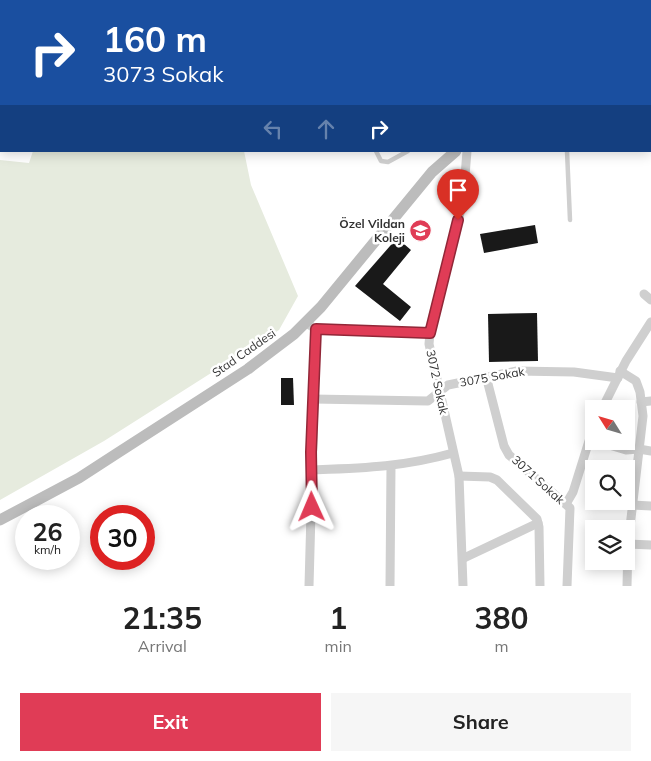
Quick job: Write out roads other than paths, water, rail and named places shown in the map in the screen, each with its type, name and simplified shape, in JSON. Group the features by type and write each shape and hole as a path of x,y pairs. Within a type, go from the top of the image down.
{"street":[{"name":"Stad Caddesi","path":"0,520 71,482 116,454 311,326 426,179 455,152"},
{"name":"3072 Sokak","path":"463,586 464,558 459,476 438,392 429,344 462,201 467,152"},
{"path":"606,400 619,374 651,322"},
{"path":"309,586 312,526 313,399 311,326 430,333"},
{"name":"3075 Sokak","path":"313,399 428,401 448,385 517,371 545,370 619,374"},
{"path":"619,374 636,381 641,402 643,416 635,482"},
{"name":"3071 Sokak","path":"486,376 504,446 510,455 570,508 567,586"},
{"path":"641,402 651,401"},
{"path":"635,449 651,451"},
{"path":"566,504 573,492 589,450"},
{"path":"311,470 417,463 453,453"},
{"path":"390,586 391,466"},
{"path":"459,476 490,477 497,480 537,519 540,586"},
{"path":"635,506 651,506"},
{"path":"464,558 538,523"},
{"path":"635,544 651,545"},
{"path":"627,570 627,586"}],"lane":[{"path":"376,152 381,161 388,162 406,152"},
{"path":"567,152 570,220"}],"place":[{"name":"Özel Vildan Koleji","path":"421,231"}]}
